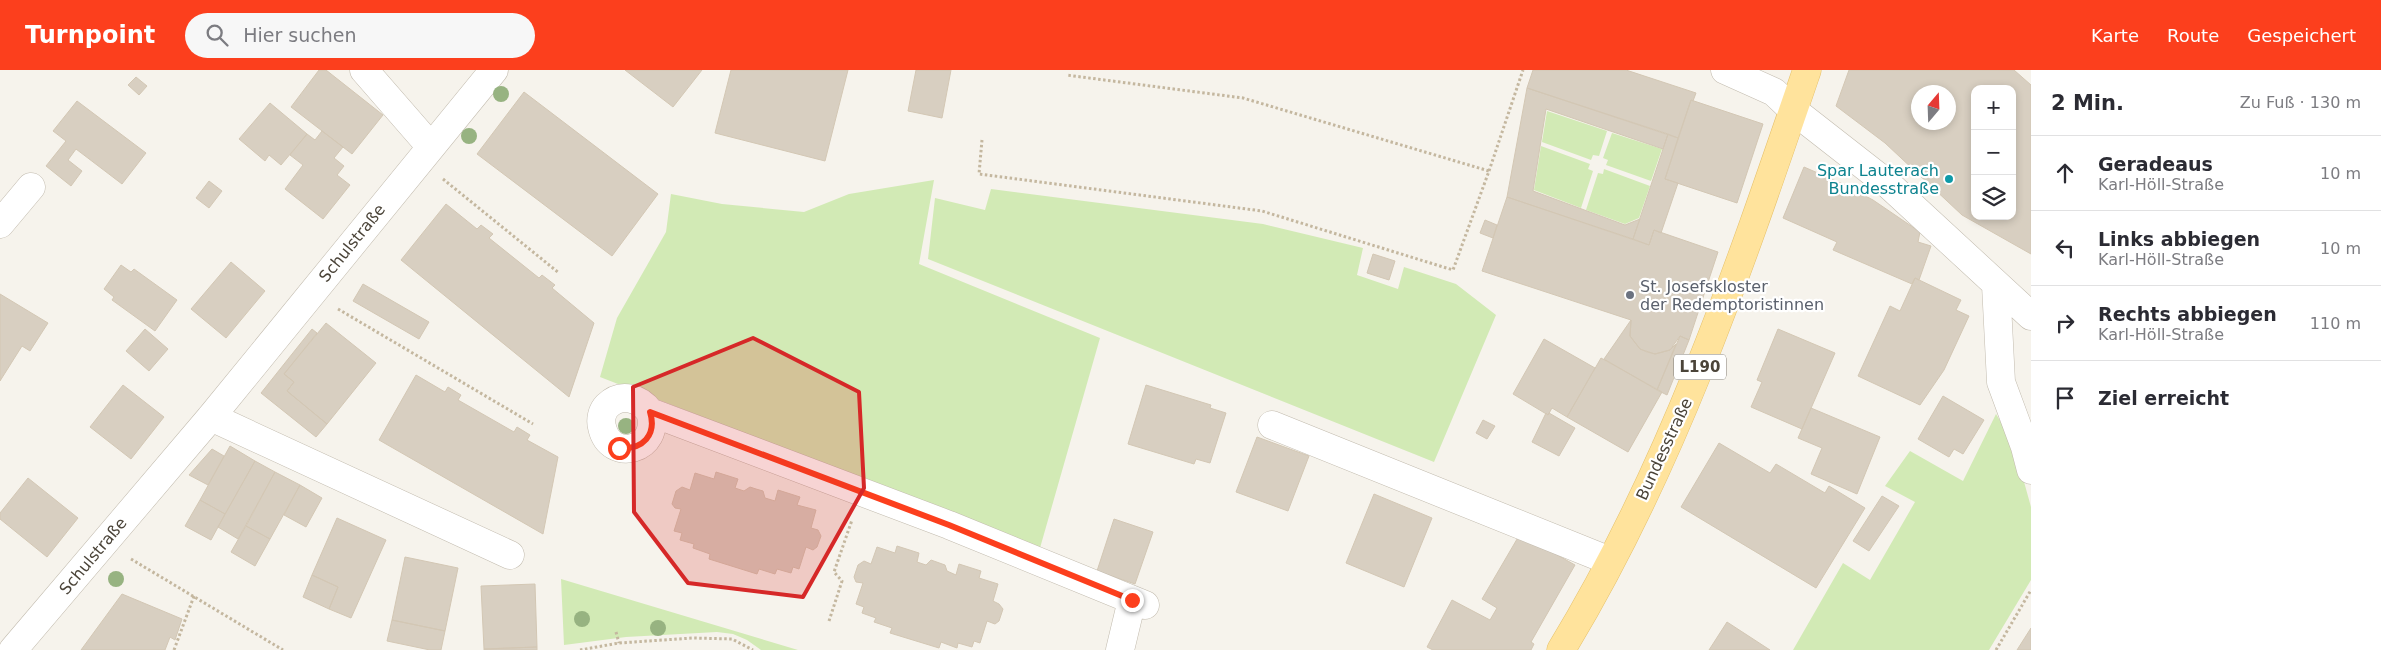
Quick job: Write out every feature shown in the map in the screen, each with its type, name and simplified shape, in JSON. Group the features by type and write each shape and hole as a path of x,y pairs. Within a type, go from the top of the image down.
{"main road":[{"name":"Bundesstraße","path":"1561,650 1610,561 1686,403 1741,262 1807,70"}],"street":[{"path":"364,70 425,154"},
{"name":"Schulstraße","path":"13,650 211,416 494,70"},
{"path":"1725,70 1774,92 1889,185 2031,316"},
{"path":"0,224 31,186"},
{"path":"1996,285 2001,382 2025,447 2031,470"},
{"path":"650,412 949,525 1139,602 1120,650"},
{"path":"211,416 510,555"},
{"path":"1272,425 1610,561"}],"path":[{"path":"982,140 979,174 1262,211 1453,270 1523,70"},
{"path":"1066,75 1243,98 1488,171"},
{"path":"425,154 559,273"},
{"path":"311,294 534,424"},
{"path":"828,621 842,581 834,572 862,492"},
{"path":"106,540 125,555 283,650"},
{"path":"1996,650 2031,590"},
{"path":"174,650 194,596"},
{"path":"616,632 619,643"},
{"path":"580,650 619,643 693,638 732,639 753,650"}],"highlighted area":[{"path":"753,338 859,392 864,488 803,597 688,583 634,512 633,387"}],"green space":[{"path":"1547,111 1607,131 1599,156 1593,155 1591,160 1542,142"},
{"path":"1612,133 1662,149 1651,181 1606,165 1608,160 1603,158"},
{"path":"1541,146 1590,164 1588,169 1593,171 1581,208 1534,190"},
{"path":"1604,169 1650,186 1639,218 1625,224 1586,210 1598,173 1603,174"},
{"path":"934,180 919,264 1100,338 1040,548 600,377 617,318 666,232 671,194 722,204 804,212 849,194"},
{"path":"991,189 1263,224 1363,248 1357,275 1398,289 1404,267 1456,284 1496,315 1434,462 928,259 935,198 985,210"},
{"path":"1996,414 2013,442 2031,507 2031,580 1989,650 1793,650 1843,563 1870,580 1915,502 1885,486 1910,451 1963,481"},
{"path":"561,579 798,650 761,650 747,640 733,634 717,632 626,637 564,645"}],"building":[{"path":"319,70 326,70 383,115 352,154 291,107"},
{"path":"625,70 702,70 673,107"},
{"path":"731,70 848,70 825,161 715,133"},
{"path":"916,70 951,70 942,118 908,111"},
{"path":"1533,70 1626,70 1696,93 1693,101 1691,100 1678,138 1527,88"},
{"name":"Spar Lauterach Bundesstraße","path":"1849,70 2014,70 2031,85 2031,254 1962,215 1885,143 1836,106"},
{"path":"136,77 147,86 139,95 128,85"},
{"path":"1527,88 1668,134 1663,149 1546,109 1533,191 1625,225 1640,219 1633,239 1507,197"},
{"path":"524,92 658,194 612,256 477,154"},
{"path":"1691,100 1763,124 1737,203 1665,179"},
{"path":"77,101 146,153 122,184 76,149 68,160 82,171 71,186 46,166 66,141 53,131"},
{"path":"270,103 307,134 281,165 269,155 265,161 239,139"},
{"path":"322,131 343,147 334,158 344,166 337,175 350,185 323,219 285,189 303,165 290,155 307,134 315,140"},
{"path":"1668,134 1678,138 1665,179 1678,183 1661,233 1654,230 1649,245 1633,239"},
{"path":"1804,167 1873,200 1920,232 1918,242 1931,246 1919,280 1915,278 1912,284 1833,250 1837,242 1783,218"},
{"path":"209,181 222,191 209,208 196,198"},
{"name":"St. Josefskloster der Redemptoristinnen","path":"1507,197 1649,245 1654,230 1718,252 1689,340 1680,336 1670,350 1655,354 1647,352 1640,349 1630,336 1631,320 1482,271"},
{"path":"446,204 477,229 481,225 493,234 489,238 539,278 542,275 555,285 552,288 594,323 569,397 401,260"},
{"path":"1485,220 1497,225 1493,238 1480,233"},
{"path":"1373,254 1395,261 1389,280 1367,273"},
{"path":"231,262 265,291 226,338 191,309"},
{"path":"121,265 131,272 134,269 177,300 155,331 112,300 114,297 104,289"},
{"path":"1915,278 1961,300 1956,310 1969,316 1944,370 1920,405 1858,376 1890,306 1900,311"},
{"path":"363,284 429,322 419,339 353,301"},
{"path":"0,294 48,323 30,351 22,346 0,381"},
{"path":"1631,320 1630,336 1640,349 1655,354 1670,350 1676,344 1657,390 1604,359"},
{"path":"326,323 376,363 327,424 287,391 294,382 284,374"},
{"path":"145,329 168,349 149,371 126,351"},
{"path":"312,329 317,333 284,374 294,382 287,391 327,424 316,437 261,393"},
{"path":"1778,329 1835,353 1802,429 1751,407 1762,382 1757,380"},
{"path":"1680,336 1689,340 1667,395 1657,390"},
{"path":"1544,339 1595,368 1567,417 1552,408 1548,415 1513,394"},
{"path":"1601,358 1662,392 1628,452 1567,417"},
{"path":"416,375 445,392 448,387 461,395 458,400 514,432 517,427 530,435 527,440 558,457 543,534 379,440"},
{"path":"123,385 164,417 131,459 90,427"},
{"path":"1146,385 1211,405 1210,408 1226,413 1210,463 1196,459 1194,464 1128,444"},
{"path":"1943,396 1984,420 1963,454 1954,449 1949,457 1918,439"},
{"path":"1811,408 1880,437 1857,494 1811,474 1822,448 1798,438"},
{"path":"1546,413 1575,428 1559,456 1532,442"},
{"path":"1483,420 1495,426 1487,439 1476,433"},
{"path":"1257,437 1309,456 1288,511 1236,492"},
{"path":"1719,443 1770,473 1776,464 1825,493 1829,486 1865,508 1816,588 1681,507"},
{"path":"230,446 255,461 225,514 200,500"},
{"path":"212,449 224,456 208,485 189,475"},
{"path":"255,461 275,472 238,539 218,527"},
{"path":"275,472 300,485 270,539 246,526"},
{"path":"716,472 738,479 735,488 744,491 750,487 763,491 765,498 775,501 778,490 800,497 797,505 816,510 811,528 818,530 821,536 817,547 813,550 806,547 799,569 793,567 791,573 777,569 775,574 759,569 757,574 709,559 710,554 693,548 694,544 680,540 682,533 674,531 681,509 675,508 672,504 676,491 682,487 690,490 695,473 714,479"},
{"path":"28,478 78,518 47,557 0,519 0,513"},
{"path":"300,485 322,498 306,527 284,515"},
{"path":"1374,494 1432,518 1404,587 1346,563"},
{"path":"1882,496 1899,506 1869,551 1853,541"},
{"path":"200,500 225,514 211,540 185,526"},
{"path":"337,518 386,540 351,618 329,609 338,587 312,575"},
{"path":"1114,519 1153,532 1135,584 1097,571"},
{"path":"246,526 270,539 255,566 231,552"},
{"path":"1520,534 1575,565 1531,642 1534,644 1531,650 1433,650 1427,647 1452,600 1490,620 1497,608 1482,599"},
{"path":"897,546 919,553 917,562 926,565 931,560 945,565 947,571 956,575 959,564 981,571 979,578 998,584 993,601 1003,609 999,621 995,624 987,621 980,643 974,641 972,647 958,643 957,648 941,642 939,648 890,633 892,628 874,622 876,618 862,613 864,607 856,604 863,583 856,582 854,577 858,565 864,561 871,564 877,547 895,553"},
{"path":"405,557 458,568 445,631 392,620"},
{"path":"312,575 338,587 329,609 303,597"},
{"path":"535,584 537,647 484,649 481,586"},
{"path":"122,594 182,619 175,640 170,637 165,650 81,650"},
{"path":"392,620 445,631 441,650 430,650 387,641"},
{"path":"1727,622 1770,650 1709,650"},
{"path":"2031,628 2031,650 2017,650"},
{"path":"537,647 537,650 484,650 484,649"}],"place":[{"name":"Spar Lauterach Bundesstraße","path":"1949,179"},
{"name":"St. Josefskloster der Redemptoristinnen","path":"1630,295"}],"route":[{"path":"619,448 628,449 639,446 646,440 653,426 650,412 949,525 1132,600"}]}
